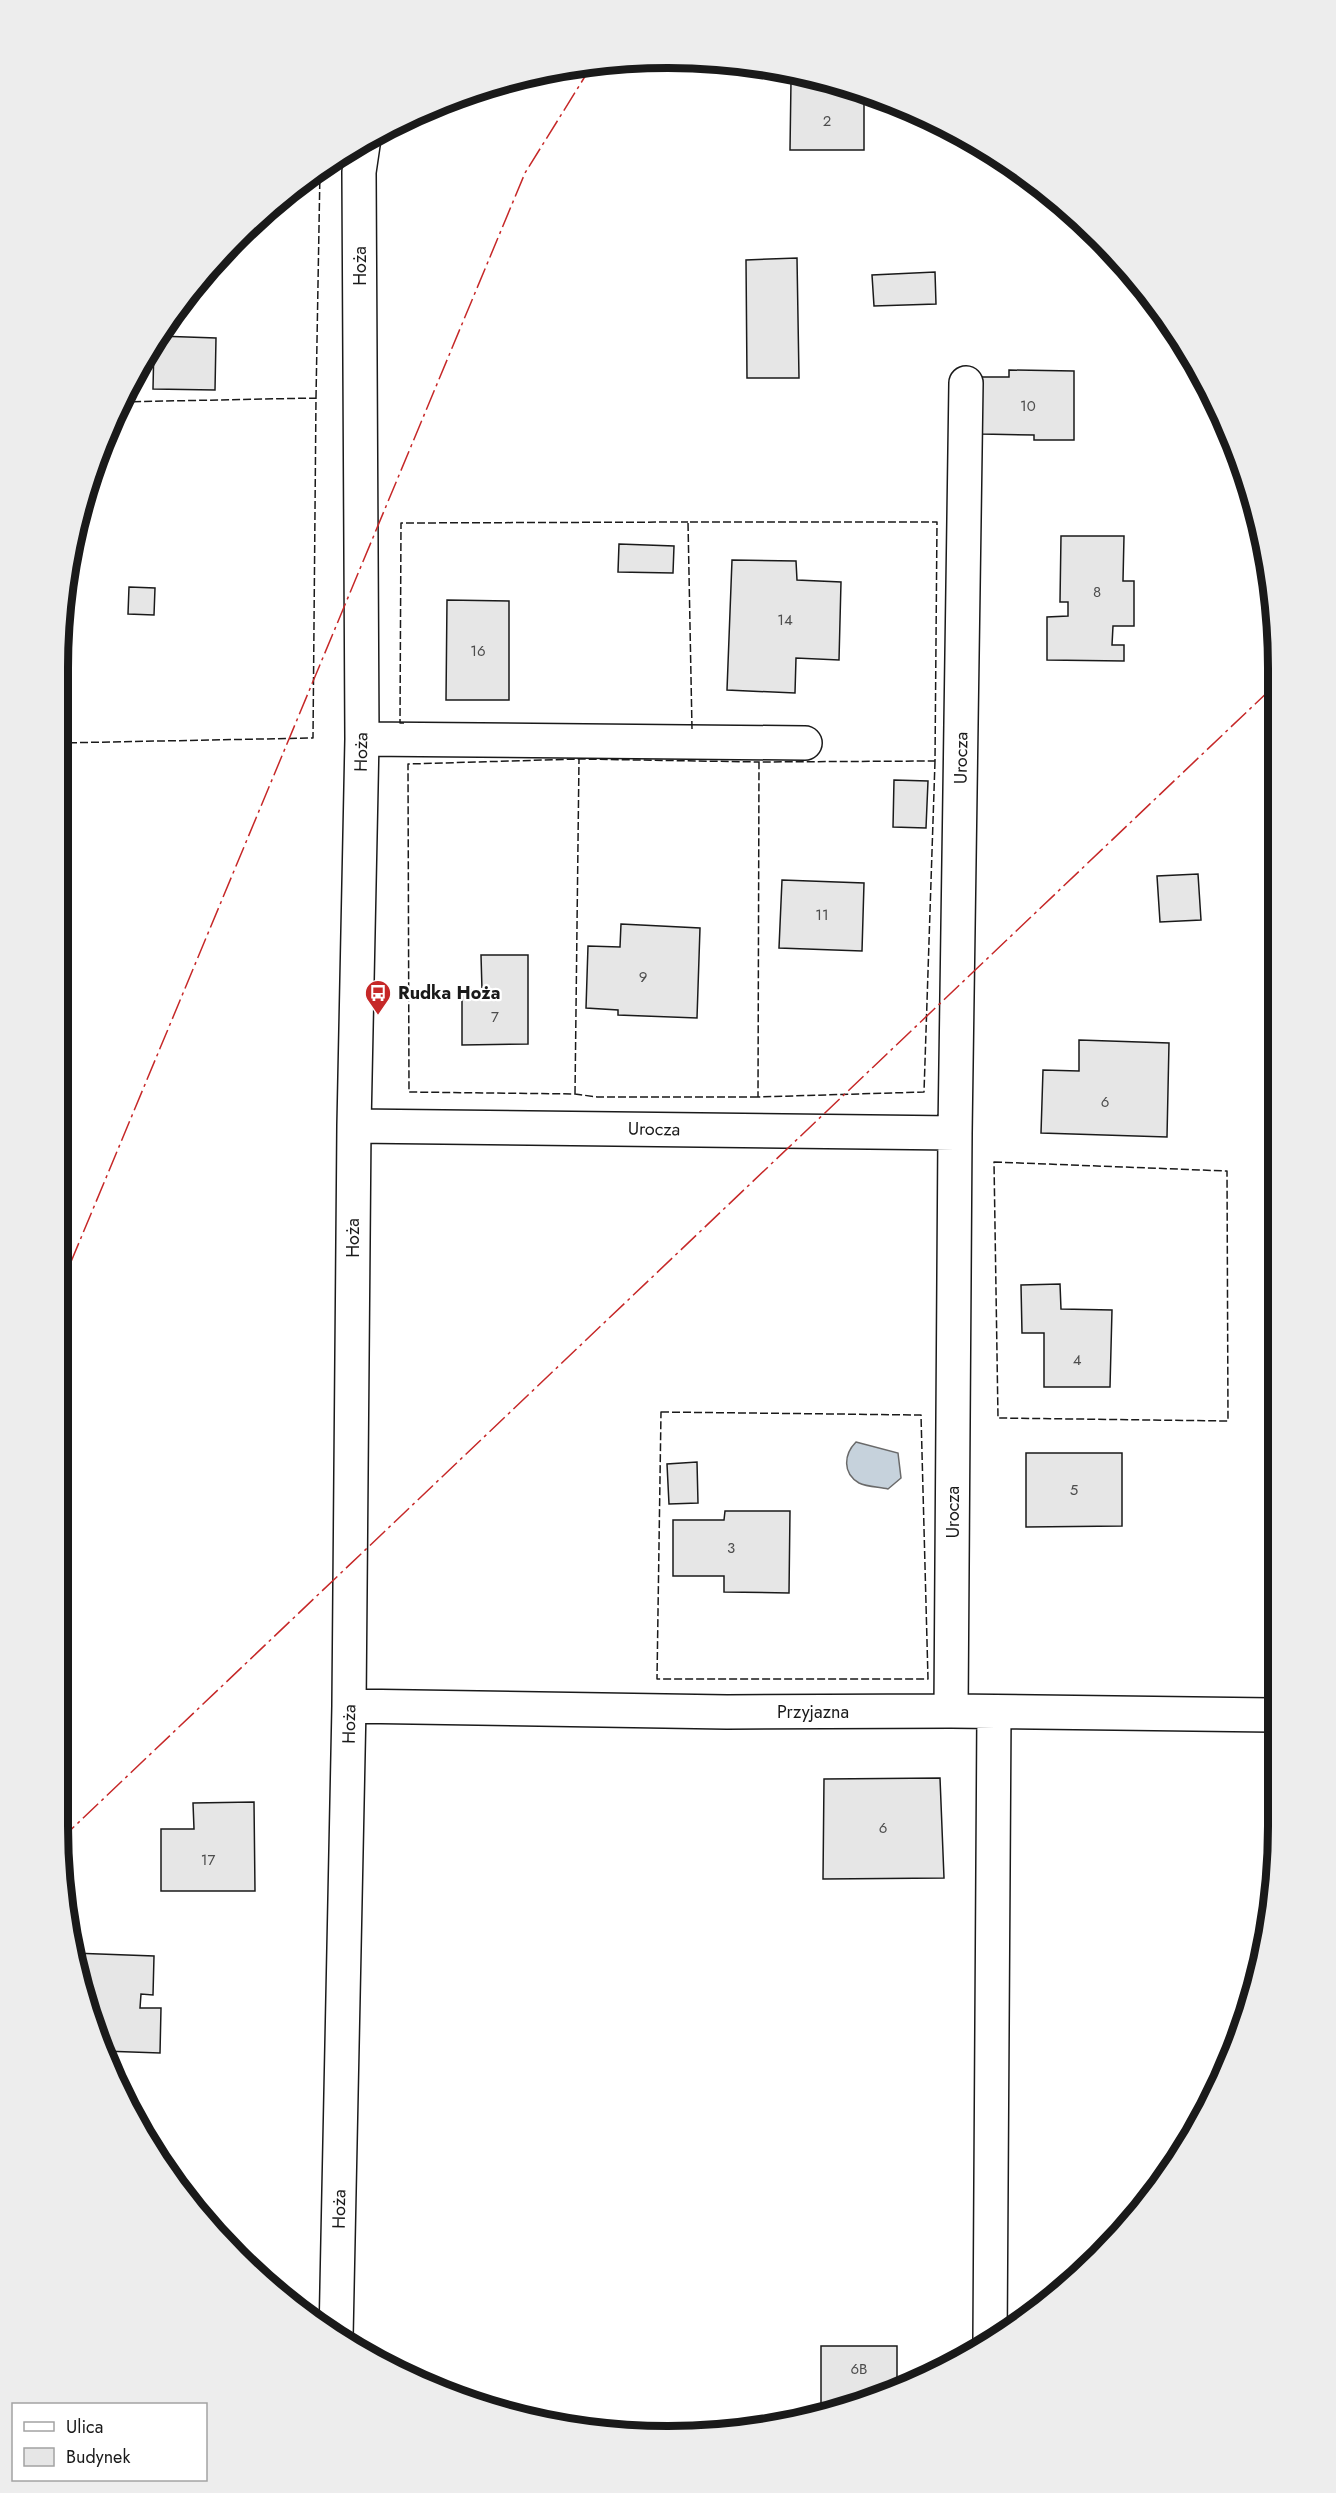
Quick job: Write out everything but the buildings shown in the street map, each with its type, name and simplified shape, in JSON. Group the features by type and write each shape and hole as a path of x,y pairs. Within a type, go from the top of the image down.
{"street":[{"name":"Hoża","path":"336,2325 349,1706 354,1126 362,739 360,172 362,151"},
{"name":"Urocza","path":"951,1711 955,1133 966,383"},
{"path":"362,739 805,743"},
{"name":"Urocza","path":"354,1126 955,1133"},
{"name":"Przyjazna","path":"349,1706 727,1712 951,1711 1268,1715"},
{"path":"990,2331 994,1712"}],"shaded area":[{"path":"856,1442 898,1453 901,1478 888,1489 862,1484 853,1479 847,1469 847,1458"}],"fence":[{"path":"316,398 320,179"},
{"path":"68,743 313,738 316,398 129,402"},
{"path":"404,723 400,723 401,523 688,522"},
{"path":"692,729 688,522 937,522 935,761"},
{"path":"575,1094 579,759"},
{"path":"758,1097 597,1097 575,1094 409,1092 408,764 579,759 759,762"},
{"path":"935,761 924,1092 758,1097 759,762 935,761"},
{"path":"994,1162 1227,1171 1228,1421 998,1418 994,1162"},
{"path":"661,1412 921,1415 928,1679 657,1679 661,1412"}],"power":[{"path":"68,1269 525,173 587,73"},
{"path":"68,1832 1268,692"}],"place":[{"name":"Rudka Hoża","path":"378,1016"}]}
